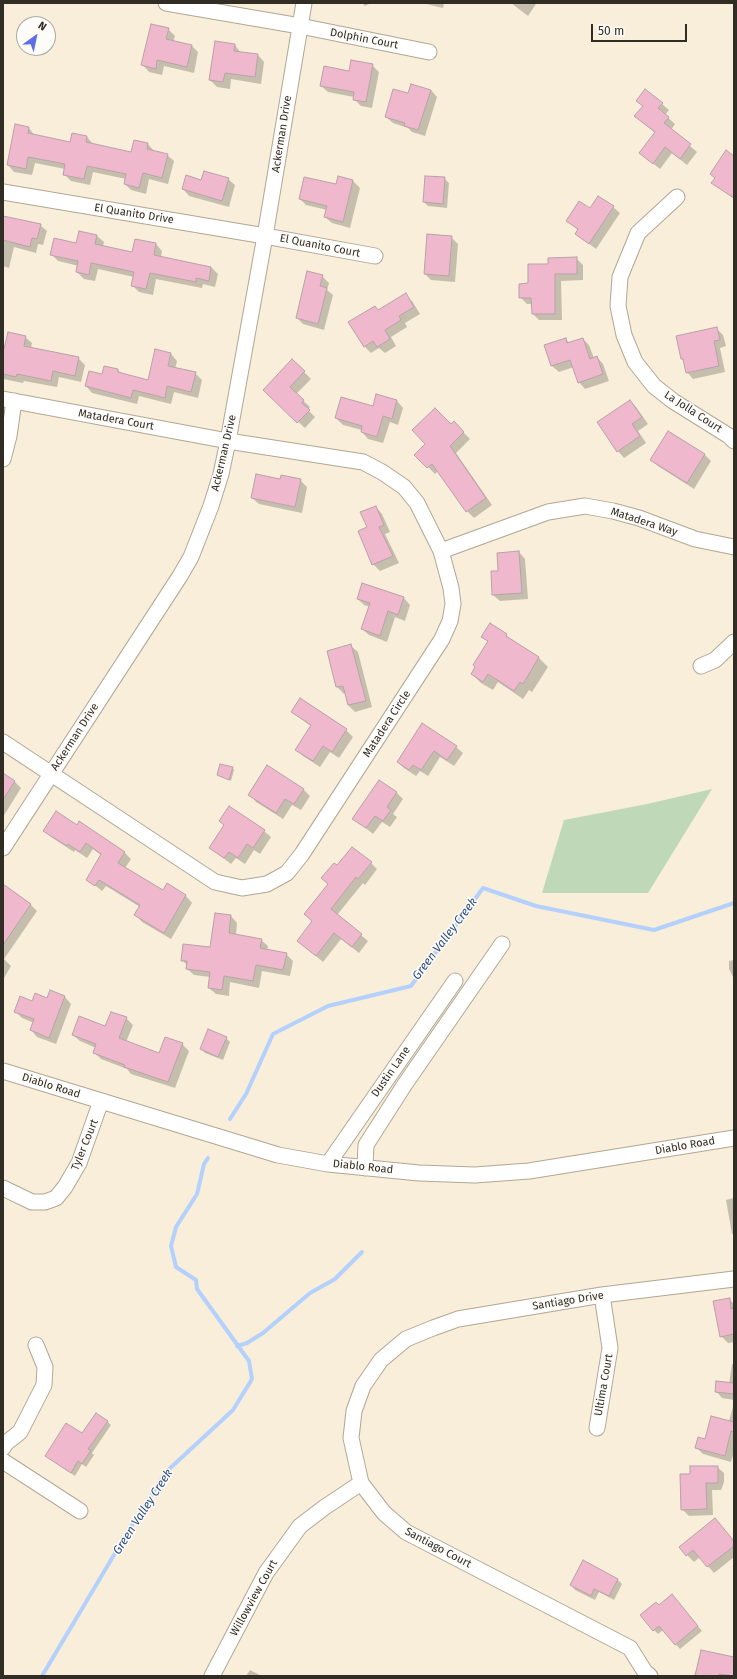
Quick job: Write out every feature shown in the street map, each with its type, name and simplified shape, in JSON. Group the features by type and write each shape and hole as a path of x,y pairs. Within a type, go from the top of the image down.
{"street":[{"name":"Dolphin Court","path":"166,3 300,26 429,52"},
{"name":"Ackerman Drive","path":"3,848 180,576 191,557 213,499 221,474 228,441 265,236 304,3"},
{"name":"El Quanito Drive","path":"3,192 265,236"},
{"name":"La Jolla Court","path":"677,197 638,234 620,277 618,306 624,335 635,362 654,386 673,401 730,436 734,440"},
{"name":"El Quanito Court","path":"265,236 375,256"},
{"name":"Matadera Court","path":"9,400 228,441"},
{"path":"3,459 9,436 9,400"},
{"name":"Matadera Circle","path":"3,742 215,882 242,888 267,884 287,873 302,854 442,639 450,621 453,604 451,588 441,551 417,503 404,487 382,472 363,462 228,441"},
{"name":"Matadera Way","path":"441,551 548,512 585,506 613,510 639,518 695,540 734,547"},
{"path":"701,666 715,660 734,642"},
{"path":"365,1168 366,1145 404,1084 502,944"},
{"name":"Dustin Lane","path":"328,1164 455,981"},
{"name":"Diablo Road","path":"3,1071 278,1156 365,1168 420,1173 475,1175 530,1171 734,1138"},
{"name":"Tyler Court","path":"3,1188 32,1202 45,1202 56,1198 65,1187 79,1163 102,1101"},
{"name":"Santiago Drive","path":"406,1339 458,1319 602,1295 734,1279"},
{"name":"Ultima Court","path":"596,1428 610,1348 602,1295"},
{"name":"Santiago Court","path":"406,1339 381,1360 363,1386 354,1411 351,1438 361,1484 384,1512 406,1532 630,1648 648,1674"},
{"path":"3,1448 6,1443 20,1432 44,1384 45,1367 36,1345"},
{"path":"3,1461 80,1511"},
{"name":"Willowview Court","path":"212,1676 266,1572 300,1526 325,1507 361,1484"}],"green space":[{"path":"712,789 648,893 542,893 564,820 647,804"}],"building":[{"path":"151,24 169,28 166,39 192,45 187,67 157,60 156,69 141,65"},
{"path":"215,41 235,44 234,51 258,54 255,77 225,73 223,82 209,80"},
{"path":"351,60 373,64 366,102 353,100 354,92 320,86 324,66 349,71"},
{"path":"411,84 431,90 418,130 404,126 405,123 385,117 393,89 408,93"},
{"path":"645,89 663,103 658,108 669,117 664,123 691,144 680,159 665,147 653,164 639,153 655,132 634,116 643,106 636,101"},
{"path":"15,124 29,127 28,133 70,142 72,133 87,136 86,142 131,152 134,140 148,143 147,149 168,154 162,178 143,173 139,188 124,184 126,174 87,166 84,179 63,175 65,164 28,157 26,169 7,165"},
{"path":"726,150 734,156 734,198 711,183 715,178 710,174"},
{"path":"204,171 229,178 222,201 182,189 186,175 201,180"},
{"path":"338,176 353,180 343,222 324,217 327,206 299,199 304,177 336,184"},
{"path":"425,176 445,177 443,204 423,202"},
{"path":"598,196 614,206 589,244 575,234 578,229 566,221 579,201 590,208"},
{"path":"3,216 41,224 37,239 32,238 30,247 3,240"},
{"path":"79,231 97,235 95,244 132,252 135,239 156,243 154,255 211,267 209,281 196,278 196,282 150,273 146,289 131,286 134,272 91,263 89,275 76,272 78,261 50,255 54,238 76,243"},
{"path":"427,234 452,236 449,276 424,274"},
{"path":"577,257 577,274 555,274 555,314 532,314 531,298 519,298 519,284 528,283 528,264 548,264 548,258"},
{"path":"307,271 323,275 320,286 327,288 318,324 296,318"},
{"path":"406,293 414,307 399,316 401,320 385,330 390,339 377,347 373,341 364,347 348,322 375,306 378,310"},
{"path":"717,327 720,340 714,341 719,366 686,373 676,336"},
{"path":"8,332 26,336 24,346 79,357 75,376 53,371 51,381 17,374 16,377 3,374 3,349"},
{"path":"566,338 567,343 583,338 590,359 597,356 603,374 578,383 570,360 551,366 544,345"},
{"path":"155,349 171,353 168,366 196,372 191,392 167,386 165,398 133,390 131,398 85,386 89,371 102,374 104,366 118,369 118,372 148,380"},
{"path":"292,359 305,371 290,387 304,400 302,403 310,410 297,423 263,390"},
{"path":"376,394 397,400 392,419 383,416 377,437 361,432 362,426 335,418 341,397 373,406"},
{"path":"630,400 642,417 632,424 640,436 617,452 597,422"},
{"path":"435,408 451,424 454,421 464,432 450,446 486,498 466,512 432,464 427,468 414,455 425,444 412,430"},
{"path":"668,431 705,454 687,483 650,460"},
{"path":"256,474 280,479 281,475 301,479 295,507 251,498"},
{"path":"376,506 384,525 379,527 393,556 372,565 358,531 367,527 360,512"},
{"path":"519,551 522,593 492,595 491,571 498,571 497,553"},
{"path":"362,583 404,597 398,615 388,611 380,636 361,629 370,603 357,599"},
{"path":"490,623 507,634 506,636 539,657 523,684 520,682 514,691 488,674 483,682 471,674 475,667 473,665 488,641 481,637"},
{"path":"351,644 366,701 348,705 343,686 336,687 327,651"},
{"path":"300,698 347,729 332,752 323,746 313,761 295,750 311,725 291,712"},
{"path":"422,723 457,746 447,760 434,751 421,770 413,765 409,770 397,762"},
{"path":"220,764 233,767 229,780 217,775"},
{"path":"267,765 304,789 294,804 285,799 276,813 248,795"},
{"path":"3,773 15,781 3,800"},
{"path":"379,780 397,792 387,807 391,810 383,821 375,816 366,828 352,819"},
{"path":"229,806 265,830 253,848 247,844 238,858 229,852 224,858 209,848 224,825 219,821"},
{"path":"56,811 77,825 79,821 125,852 118,863 163,890 167,883 186,895 164,933 134,915 140,905 99,880 95,886 86,880 101,854 86,843 80,852 43,831"},
{"path":"352,847 372,862 358,879 356,877 331,909 362,934 352,947 334,933 316,956 297,941 312,921 304,914 328,884 321,878 334,863 337,865"},
{"path":"3,884 31,904 3,945"},
{"path":"215,913 231,915 229,933 262,939 260,948 287,953 283,970 256,965 253,981 224,976 222,990 208,988 210,972 186,969 187,961 181,961 183,944 210,947"},
{"path":"50,990 65,996 49,1038 30,1030 34,1019 14,1012 20,996 32,1001 35,993 47,998"},
{"path":"111,1012 127,1017 119,1038 159,1053 165,1037 183,1043 168,1082 124,1067 125,1065 93,1053 96,1044 72,1035 79,1016 105,1026"},
{"path":"208,1029 227,1037 218,1057 200,1049"},
{"path":"730,1298 731,1309 734,1308 734,1334 720,1337 713,1301"},
{"path":"716,1381 734,1383 734,1394 715,1392"},
{"path":"96,1413 108,1421 88,1449 91,1450 82,1464 78,1461 71,1473 45,1456 66,1423 82,1433"},
{"path":"711,1416 734,1422 734,1432 731,1431 725,1456 695,1448 698,1437 705,1439"},
{"path":"690,1466 718,1466 718,1483 706,1483 707,1509 681,1510 680,1474 690,1474"},
{"path":"715,1518 734,1541 734,1546 707,1567 693,1550 686,1556 679,1547"},
{"path":"583,1560 618,1579 609,1596 594,1589 591,1596 570,1585"},
{"path":"672,1594 698,1626 675,1645 659,1626 653,1631 640,1615 656,1602 659,1605"},
{"path":"701,1650 734,1657 734,1676 719,1674 719,1676 695,1676"}],"waterway":[{"name":"Green Valley Creek","path":"230,1119 246,1094 273,1034 328,1006 411,986 483,888 536,906 654,930 734,903"},
{"name":"Green Valley Creek","path":"42,1676 127,1533 166,1472 233,1410 252,1379 249,1361 197,1289 196,1280 176,1267 171,1246 176,1227 197,1194 204,1164 208,1158"},
{"path":"237,1346 247,1343 263,1333 310,1293 335,1279 362,1252"}]}
